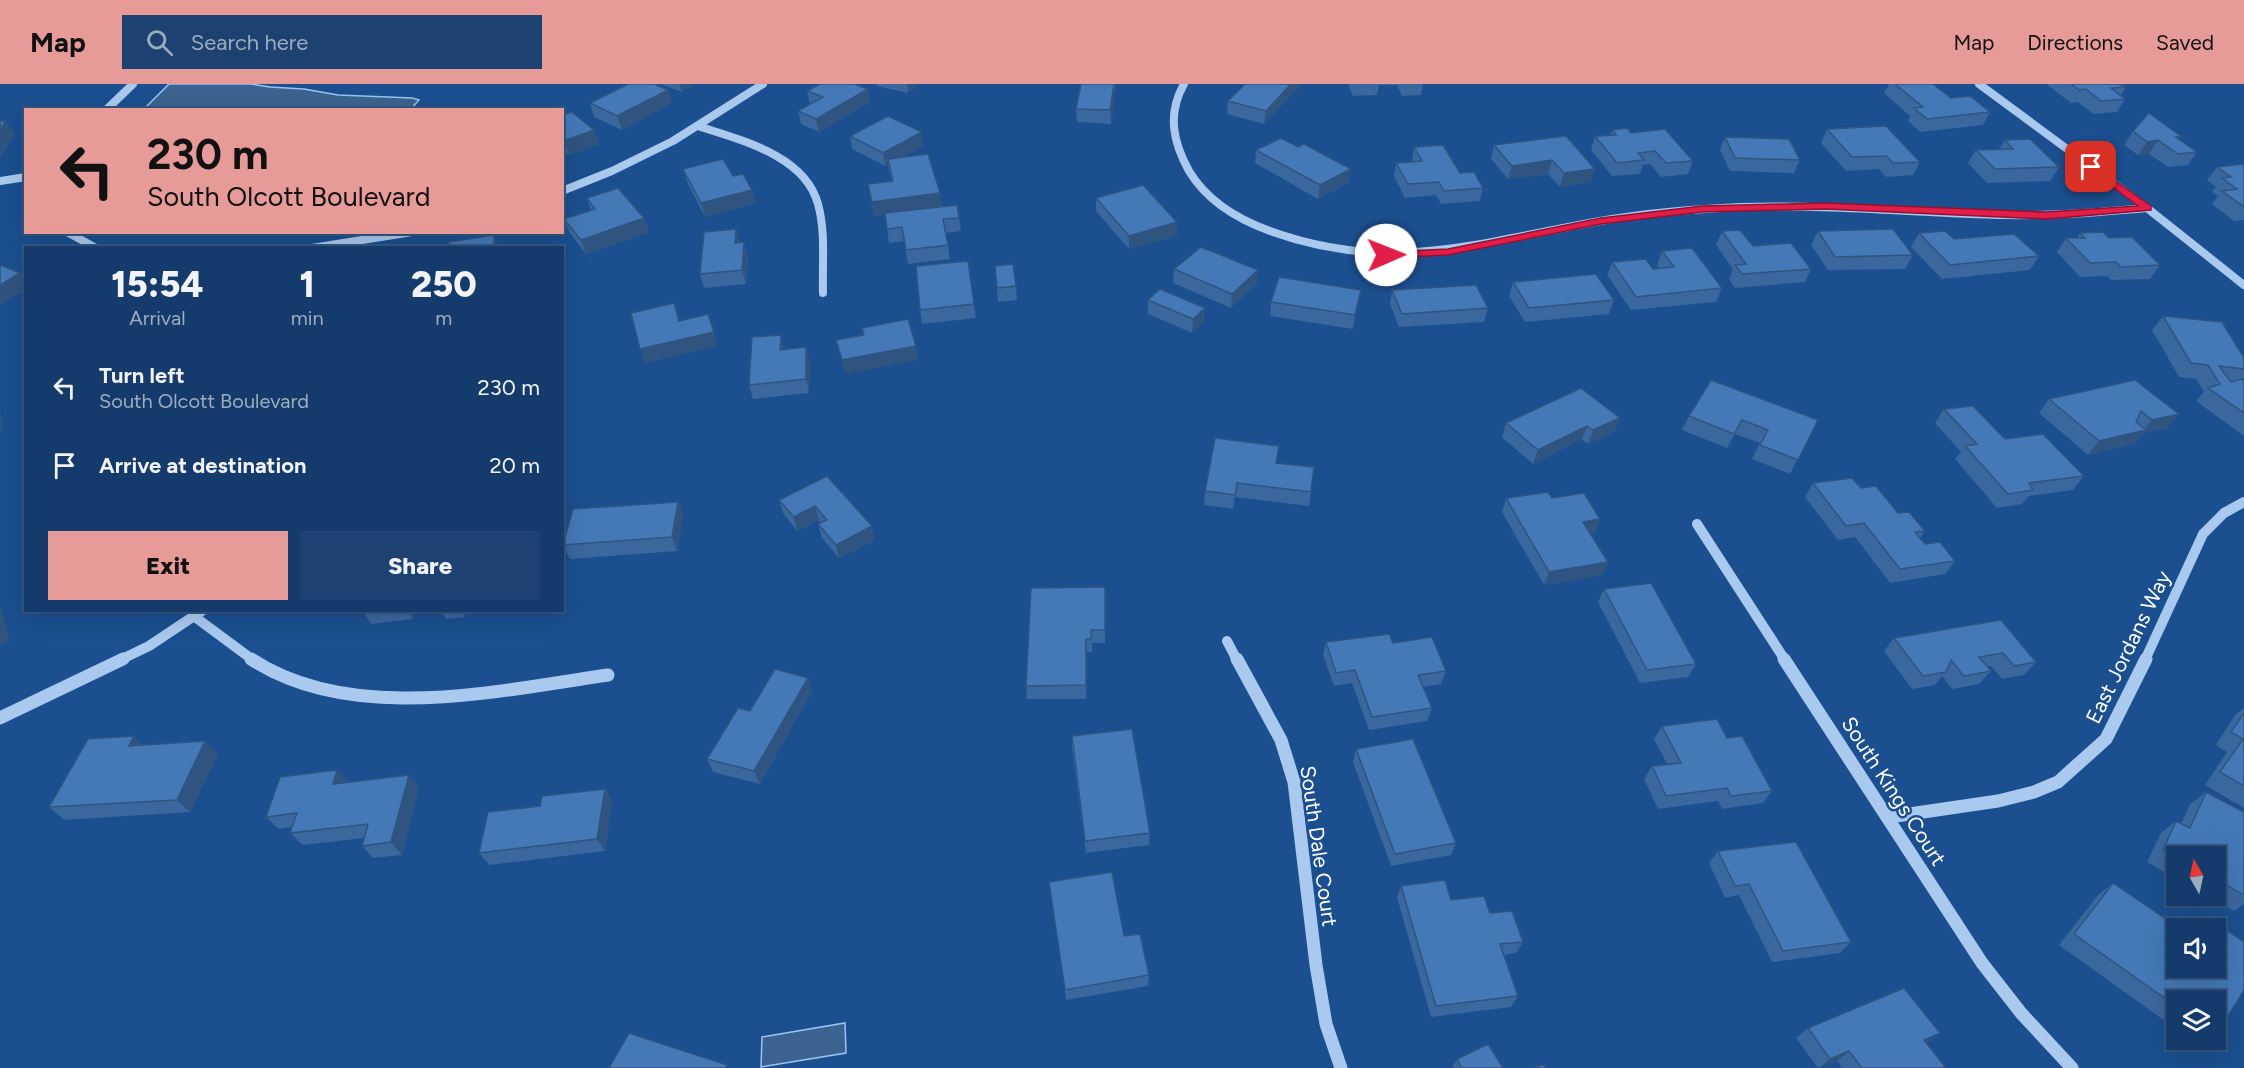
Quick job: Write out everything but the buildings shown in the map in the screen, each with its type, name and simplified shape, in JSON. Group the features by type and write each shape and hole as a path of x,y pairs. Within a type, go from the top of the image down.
{"street":[{"path":"108,108 133,84"},
{"path":"564,189 643,157 698,126 763,84"},
{"path":"1184,84 1175,97 1172,108 1173,123 1178,149 1198,186 1215,203 1242,220 1308,246 1343,252 1386,255 1448,252 1601,221 1685,210 1736,207 1825,206 2047,216 2147,208"},
{"path":"1979,84 2147,208 2244,285"},
{"path":"698,126 766,151 798,172 809,185 820,213 823,293"},
{"path":"0,181 24,177"},
{"path":"71,234 92,246"},
{"path":"326,246 403,234"},
{"path":"389,237 389,246"},
{"name":"East Jordans Way","path":"1889,818 1998,801 2034,792 2058,782 2077,767 2106,739 2204,534 2224,513 2244,502"},
{"name":"South Kings Court","path":"1697,524 1982,963 2021,1013 2072,1068"},
{"path":"0,718 149,646 199,614 271,671 299,684 334,692 368,696 416,697 608,675"},
{"name":"South Dale Court","path":"1227,641 1281,740 1294,782 1316,965 1326,1024 1341,1068"}],"water":[{"path":"169,84 251,84 338,95 419,100 412,108 145,108"},
{"path":"845,1023 846,1053 761,1067 762,1037"}],"route":[{"path":"1386,255 1448,252 1601,221 1685,210 1779,205 2047,216 2147,208 2091,167"}]}
